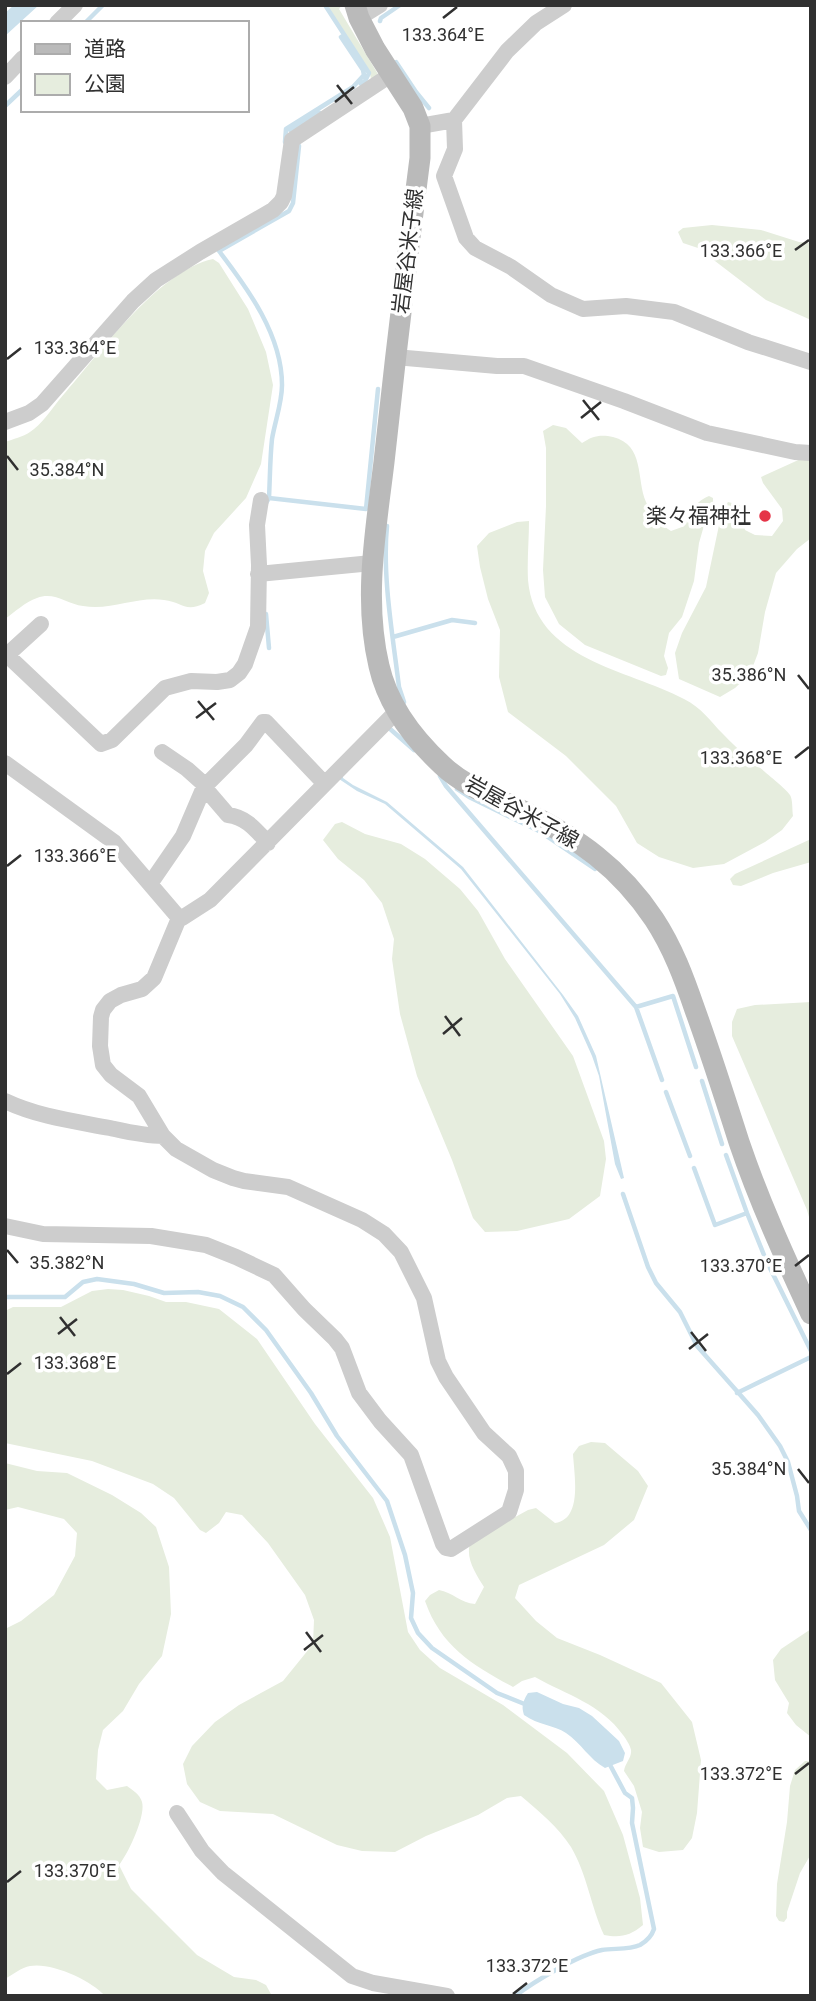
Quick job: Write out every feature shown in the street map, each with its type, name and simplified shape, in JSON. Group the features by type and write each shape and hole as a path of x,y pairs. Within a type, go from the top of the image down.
{"main road":[{"name":"岩屋谷米子線","path":"357,12 375,49 412,108 420,126 420,158 372,563 372,632 387,692 415,738 444,767 470,786 526,812 600,856 629,885 654,919 675,954 749,1170 811,1314"}],"street":[{"path":"59,21 75,5"},
{"path":"357,12 380,5"},
{"path":"564,5 536,23 507,51 454,120 455,149 444,176 466,238 475,248 511,267 551,295 583,309 626,306 674,312 748,342 811,362"},
{"path":"5,77 21,60"},
{"path":"5,422 29,413 42,404 133,301 156,280 273,210 284,196 292,140 392,74"},
{"path":"420,126 454,120"},
{"path":"395,356 524,366 707,433 811,453"},
{"path":"41,624 7,655 101,744 112,740 165,688 191,681 230,680 245,664 258,627 257,525 261,500"},
{"path":"258,574 372,563"},
{"path":"179,918 210,901 397,711"},
{"path":"150,884 183,836 205,786 246,746 263,722 324,783"},
{"path":"162,751 205,786 228,815 249,822 268,842"},
{"path":"5,763 114,842 179,918"},
{"path":"218,830 228,815"},
{"path":"5,1226 43,1234 151,1236 206,1245 274,1275 342,1348 359,1393 411,1455 446,1548 450,1549 509,1511 516,1490 516,1472 509,1456 484,1433 446,1377 438,1361 424,1298 408,1262 393,1242 372,1224 288,1187 244,1181 213,1170 176,1149 163,1136 139,1096 106,1070 101,1056 103,1010 110,1001 142,989 155,978 179,918"},
{"path":"5,1101 50,1117 145,1136 163,1136"},
{"path":"177,1813 202,1850 223,1873 352,1976 373,1983 447,1996"}],"green space":[{"path":"327,5 342,5 339,9 379,76 371,79"},
{"path":"712,225 761,230 811,243 811,320 766,300 698,248 683,243 678,232 683,228"},
{"path":"213,259 219,263 248,309 266,352 273,385 261,464 246,498 214,533 205,551 203,571 209,593 205,603 188,607 154,599 93,607 43,596 28,602 5,619 5,442 30,432 38,425 109,340 149,298 192,267"},
{"path":"553,425 566,428 582,443 593,437 604,436 623,441 630,447 638,464 646,502 657,519 671,531 682,527 700,502 709,496 713,498 699,543 694,581 682,617 669,633 664,656 668,668 666,675 661,676 585,645 559,624 545,597 543,570 546,448 543,431"},
{"path":"805,457 811,457 811,538 797,549 776,573 765,612 758,653 750,674 720,697 679,679 675,653 682,633 706,587 722,511 728,502 740,505 745,530 755,535 772,536 783,521 782,509 761,477"},
{"path":"529,521 528,580 534,607 547,628 565,645 587,658 684,699 701,711 790,795 793,816 782,830 724,864 693,868 659,857 637,843 616,806 566,756 508,712 499,677 500,630 488,599 477,546 489,533 517,522"},
{"path":"342,822 365,834 401,844 425,859 460,889 478,911 505,959 573,1056 604,1141 606,1159 600,1196 569,1219 517,1231 485,1232 473,1218 417,1076 400,1014 392,959 394,939 382,903 364,880 338,859 323,840 335,824"},
{"path":"811,839 811,862 741,886 733,885 730,879 735,874"},
{"path":"811,1002 811,1224 732,1036 732,1022 737,1009 755,1005"},
{"path":"123,1290 166,1302 186,1302 219,1309 257,1339 315,1424 373,1498 390,1537 408,1632 420,1650 440,1668 503,1705 567,1753 604,1791 623,1835 640,1898 643,1925 625,1935 604,1935 571,1847 554,1826 521,1796 507,1798 478,1815 395,1852 362,1851 337,1845 273,1814 220,1811 200,1802 187,1784 183,1764 192,1746 215,1722 239,1705 283,1681 313,1644 314,1620 305,1595 268,1543 242,1515 226,1512 219,1523 206,1533 200,1530 174,1498 153,1484 92,1461 5,1443 5,1311 13,1307 61,1307 92,1291"},
{"path":"591,1442 605,1443 638,1471 648,1486 634,1520 604,1545 519,1585 515,1598 536,1621 557,1638 661,1683 692,1722 701,1760 697,1813 692,1838 683,1850 659,1852 643,1847 640,1828 642,1812 634,1786 624,1771 631,1750 614,1724 583,1701 535,1677 513,1687 485,1671 449,1643 425,1601 439,1590 475,1604 484,1587 470,1559 471,1541 536,1508 555,1523 564,1520 570,1513 575,1494 573,1454 579,1446"},
{"path":"5,1463 37,1471 67,1473 112,1495 141,1513 156,1527 169,1567 171,1614 162,1656 139,1684 123,1711 103,1730 98,1750 96,1779 107,1790 127,1786 138,1794 142,1802 139,1825 119,1865 131,1889 197,1955 234,1977 256,1980 266,1985 272,1996 105,1996 70,1973 39,1965 24,1968 5,1979 5,1629 21,1621 54,1595 75,1556 77,1533 64,1519 18,1507 5,1510"},
{"path":"811,1629 811,1737 796,1725 787,1713 789,1703 775,1680 773,1660 781,1649"},
{"path":"805,1761 811,1761 811,1854 800,1873 784,1922 779,1921 776,1916 777,1884 790,1786 795,1770"}],"water":[{"path":"14,5 39,5 5,36 5,13"},
{"path":"343,775 343,778 353,785 387,802 463,867 578,1016 596,1056 624,1178 621,1179 615,1164 599,1076 575,1018 560,994 461,869 385,804 339,779"},
{"path":"537,1692 579,1708 592,1716 619,1741 625,1753 623,1761 605,1768 566,1733 524,1715 526,1696 528,1693"}],"waterway":[{"path":"87,21 103,5"},
{"path":"325,5 369,73 361,84"},
{"path":"380,21 400,5"},
{"path":"285,142 286,129 353,87 364,75 341,37 344,35"},
{"path":"396,62 429,108"},
{"path":"5,106 21,91"},
{"path":"290,130 320,113"},
{"path":"266,503 269,498 272,439 282,392 280,366 270,331 252,297 219,251 289,211 293,203 299,146"},
{"path":"269,498 366,509 378,389"},
{"path":"387,526 389,606 399,687 404,702"},
{"path":"266,614 269,648"},
{"path":"393,637 452,620 475,623"},
{"path":"389,728 414,750"},
{"path":"440,776 636,1007 662,1080"},
{"path":"457,789 539,831 595,869"},
{"path":"636,1007 673,996 696,1067"},
{"path":"702,1081 722,1144"},
{"path":"666,1092 690,1156"},
{"path":"726,1155 766,1260 811,1351"},
{"path":"694,1168 715,1225 747,1213"},
{"path":"623,1194 656,1283 680,1312 697,1346 758,1415 780,1446 788,1462 799,1511 811,1530"},
{"path":"5,1297 65,1297 83,1282 97,1279 134,1284 164,1293 198,1292 220,1296 243,1307 266,1330 311,1393 337,1436 387,1501 405,1555 413,1593 411,1618 418,1633 432,1648 497,1693 527,1705"},
{"path":"737,1393 811,1357"},
{"path":"515,1996 581,1957 602,1950 636,1947 645,1942 654,1929 632,1823 632,1798 625,1793 609,1763"}],"place":[{"name":"楽々福神社","path":"765,516"}]}
